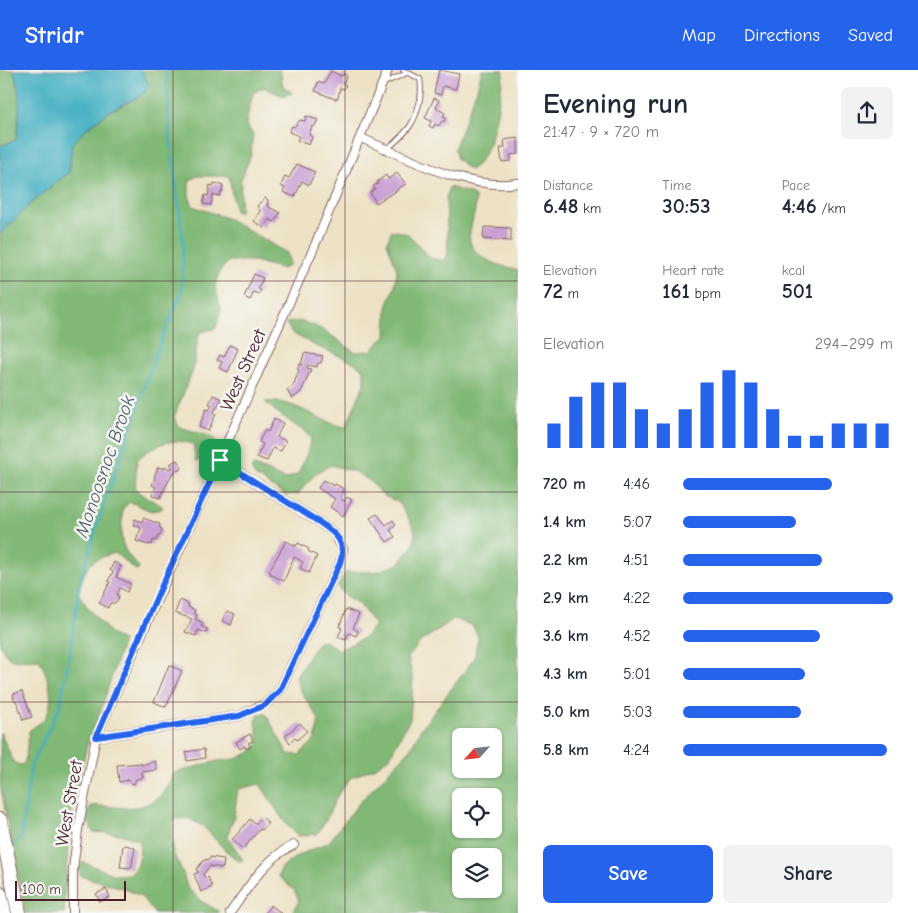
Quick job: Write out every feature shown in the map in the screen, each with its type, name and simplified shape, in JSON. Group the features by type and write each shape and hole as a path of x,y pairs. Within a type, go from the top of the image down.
{"highway":[{"path":"1,826 19,913"},
{"path":"0,894 4,913"}],"street":[{"name":"West Street","path":"73,913 73,869 78,830 96,737 361,138 388,70"},
{"path":"361,138 443,173 478,184 518,183"},
{"path":"96,737 239,716 270,701 280,690 340,563 343,549 334,533 220,460"},
{"path":"230,913 266,866 280,852 294,845"}],"lane":[{"path":"384,83 405,71 420,79 421,90 410,125 388,149"}],"green space":[{"path":"0,70 14,70 20,99 16,140 0,146"},
{"path":"141,70 280,70 283,86 292,93 283,96 263,87 253,93 246,123 253,135 251,155 241,179 240,213 235,211 229,176 197,176 189,181 189,196 193,206 229,219 287,253 290,264 283,269 254,261 229,261 220,271 215,286 221,309 216,328 199,333 193,370 174,417 179,427 207,435 216,440 205,460 196,461 193,444 177,441 156,447 137,460 135,488 141,494 162,506 162,509 151,511 130,502 123,508 122,541 127,553 140,568 137,571 115,553 93,562 83,577 78,593 88,608 112,635 123,641 98,719 87,745 74,797 69,834 65,913 25,913 0,784 0,732 14,763 21,765 25,762 29,731 44,719 48,712 51,697 48,681 39,659 12,660 0,644 0,235 28,206 69,172 72,144 85,130 108,112 138,98 149,84"},
{"path":"482,70 504,70 498,110 490,140 485,153 470,170 457,159 454,149 477,89"},
{"path":"449,187 469,193 475,197 475,210 470,232 473,248 494,263 518,270 518,913 292,913 299,901 294,890 278,876 282,867 297,856 329,842 359,803 409,751 421,729 474,659 478,637 473,626 454,619 420,642 408,658 413,680 410,719 389,758 376,767 350,778 337,796 317,834 298,836 283,820 260,784 238,789 234,817 227,836 243,860 238,861 225,850 203,826 188,818 175,819 171,835 175,857 187,887 201,901 218,911 218,913 154,913 141,896 123,888 81,876 78,870 83,862 115,875 131,874 139,861 140,841 120,834 93,832 86,816 91,806 129,808 146,805 155,801 162,794 174,773 217,761 236,759 249,753 259,744 256,721 259,714 266,714 288,754 299,755 315,740 319,719 300,690 296,676 318,642 325,641 339,650 364,638 375,625 360,605 342,593 338,585 346,572 376,572 399,564 414,544 415,531 398,502 384,496 370,481 356,472 331,465 317,472 298,494 285,495 255,476 251,469 254,466 285,479 298,474 311,438 265,402 276,402 296,407 336,425 346,427 364,384 364,370 353,362 292,333 286,323 295,321 305,322 323,330 355,352 371,351 386,335 387,307 395,285 397,270 387,242 392,230 408,234 430,258 443,261 448,254 446,198"}],"water":[{"path":"14,70 141,70 149,85 145,92 138,97 108,112 85,130 72,144 69,172 28,206 0,235 0,146 16,140 18,121 19,97"}],"building":[{"path":"439,70 459,74 456,89 443,86 441,95 434,93"},
{"path":"331,71 341,76 345,74 347,76 343,84 346,85 344,89 340,88 338,98 335,99 315,91 318,82 324,84"},
{"path":"434,98 439,100 436,108 445,113 443,117 446,118 439,126 435,124 433,128 429,126 431,121 425,118"},
{"path":"306,116 318,120 314,127 312,126 309,135 312,137 309,145 297,140 299,136 289,132 292,126 294,127 300,120 305,121"},
{"path":"518,138 518,154 510,155 511,161 502,162 500,148 505,148 504,140"},
{"path":"297,164 315,172 309,185 302,181 295,197 283,192 285,188 281,186 285,176 289,178"},
{"path":"397,173 406,184 376,203 370,192 375,189 373,186 378,184 377,182 386,175 388,179"},
{"path":"214,183 223,185 220,196 213,195 211,205 203,204 205,195 208,196 210,185 213,186"},
{"path":"265,198 268,200 267,206 280,213 274,222 269,219 264,228 254,221 260,211 257,206"},
{"path":"484,227 511,228 511,241 483,239"},
{"path":"254,274 263,278 258,289 261,290 259,294 254,292 250,300 244,297"},
{"path":"230,345 238,349 228,372 219,368 222,362 217,360 220,355 224,357"},
{"path":"304,353 323,356 321,363 318,363 317,367 308,365 307,368 311,369 301,392 292,399 287,390 293,386 299,370 297,369 299,364 301,365"},
{"path":"213,395 222,399 213,413 216,414 208,431 199,427 206,409 209,410 212,405 209,404"},
{"path":"274,419 283,423 277,437 286,441 281,451 273,448 267,461 257,457 263,444 259,442 265,430 268,432"},
{"path":"177,460 182,468 172,474 160,498 152,495 156,487 152,485 158,467 170,469 172,468 170,464"},
{"path":"323,480 344,489 340,498 344,501 347,497 352,500 343,516 330,507 335,499 318,488"},
{"path":"377,514 386,525 393,520 396,525 390,530 395,537 387,542 370,518"},
{"path":"143,518 160,524 159,527 162,529 160,536 158,536 156,541 153,540 152,545 136,541 141,528 133,525 135,519 142,522"},
{"path":"286,541 296,546 298,543 317,556 309,573 300,568 303,562 294,557 284,581 270,574 271,572 269,571"},
{"path":"114,562 121,566 116,577 131,584 127,592 120,588 117,595 119,596 118,600 110,603 108,608 99,603 110,582 108,581 113,572 110,570"},
{"path":"180,600 189,604 188,607 195,610 194,613 197,615 195,619 203,623 201,626 208,629 206,633 198,630 196,636 185,632 192,619 175,613"},
{"path":"346,609 359,614 353,628 358,631 356,636 349,633 346,640 338,637 342,628 339,627"},
{"path":"227,611 235,614 231,625 222,621"},
{"path":"169,665 182,671 166,707 154,702"},
{"path":"22,691 32,717 23,720 18,704 13,698 13,694"},
{"path":"300,723 307,731 297,740 295,738 290,743 285,736"},
{"path":"250,734 253,741 248,743 251,747 246,749 245,746 240,749 236,742"},
{"path":"204,749 205,758 187,761 186,752"},
{"path":"155,761 157,770 142,772 143,778 136,779 134,784 129,780 119,782 117,765 141,763 141,765"},
{"path":"262,817 268,823 262,830 260,829 243,849 232,840 250,819 255,824"},
{"path":"123,846 135,848 131,868 120,867"},
{"path":"210,857 224,859 223,868 210,866 203,874 205,878 208,877 212,887 201,892 194,874 199,872 196,870 204,860 210,859"},
{"path":"106,889 110,897 100,902 96,894"},
{"path":"271,905 281,913 265,913"}],"waterway":[{"name":"Monoosnoc Brook","path":"11,848 21,837 31,766 60,706 80,582 100,516 159,345 182,292 183,241 170,136 166,70"}],"route":[{"path":"220,460 334,533 341,542 343,549 340,563 280,690 270,701 255,710 239,716 96,737 159,592 220,460"}]}
